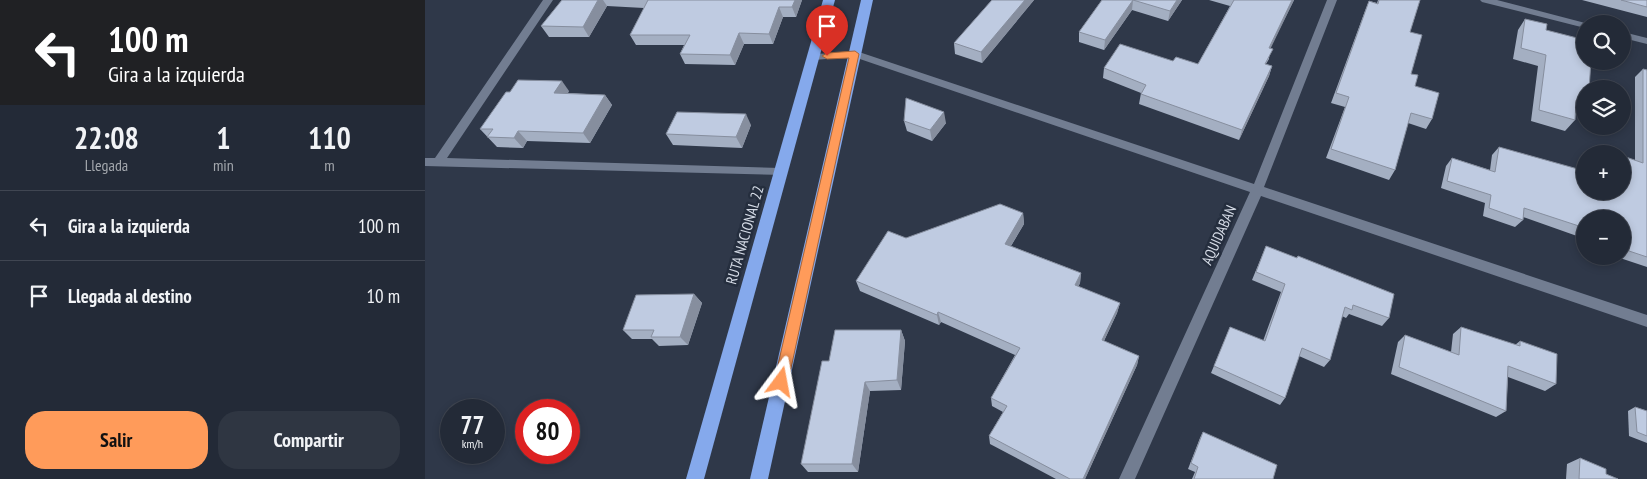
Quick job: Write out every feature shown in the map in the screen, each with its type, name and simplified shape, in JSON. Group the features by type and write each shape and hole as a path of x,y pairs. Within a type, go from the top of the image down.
{"highway":[{"name":"RUTA NACIONAL 22","path":"695,479 829,0"},
{"path":"759,479 867,0"}],"street":[{"path":"438,163 548,0"},
{"name":"AQUIDABAN","path":"1127,479 1257,188 1332,0"},
{"path":"1485,0 1576,23"},
{"path":"1631,36 1647,41"},
{"path":"813,57 855,54 1257,188 1647,322"},
{"path":"425,162 781,172"}],"building":[{"path":"562,0 598,0 583,27 541,26"},
{"path":"648,0 795,0 792,7 779,7 769,34 739,33 730,55 680,54 690,35 630,35"},
{"path":"992,0 1025,0 981,52 954,43"},
{"path":"1102,0 1133,0 1105,40 1079,32"},
{"path":"1133,0 1177,0 1170,11"},
{"path":"1234,0 1292,0 1269,48 1273,49 1265,64 1272,66 1242,130 1141,94 1146,85 1104,68 1120,44 1173,61 1176,57 1198,64"},
{"path":"1379,0 1420,0 1410,32 1422,35 1411,74 1418,75 1415,86 1439,93 1432,119 1411,113 1395,170 1331,149 1349,97 1336,93 1369,1 1378,4"},
{"path":"1621,0 1647,0 1647,7"},
{"path":"1525,19 1547,24 1546,30 1576,38 1576,70 1590,70 1590,80 1576,80 1575,120 1539,110 1546,55 1521,48"},
{"path":"1643,69 1647,70 1647,257 1631,252 1631,210 1576,210 1576,225 1524,208 1523,220 1489,208 1491,195 1447,181 1452,158 1495,172 1499,147 1576,168 1576,200 1631,200 1631,159 1643,163"},
{"path":"518,80 562,81 554,93 605,95 583,133 518,131 514,138 487,137 493,129 480,129 506,92 510,92"},
{"path":"906,98 944,112 930,130 904,121"},
{"path":"677,112 746,114 736,137 666,134"},
{"path":"1000,204 1023,213 1005,244 1081,273 1075,285 1120,303 1102,340 1139,356 1083,479 1070,479 989,436 1007,406 991,398 1020,348 938,312 937,315 856,281 888,231 906,238"},
{"path":"1266,246 1297,258 1298,256 1394,294 1389,318 1353,305 1352,310 1345,307 1330,360 1302,348 1285,398 1214,366 1230,327 1265,341 1285,284 1256,272"},
{"path":"694,294 680,337 651,337 654,330 623,330 636,295"},
{"path":"1461,327 1520,346 1520,341 1557,354 1556,384 1508,366 1506,411 1399,367 1405,335 1459,355"},
{"path":"835,330 901,330 897,380 865,382 852,464 801,464 822,361 829,361"},
{"path":"1635,407 1647,411 1647,436 1637,432"},
{"path":"1203,432 1277,465 1273,479 1194,479 1198,467 1191,463"},
{"path":"1580,458 1606,469 1606,474 1618,479 1579,479"}],"route":[{"path":"781,382 855,54 827,56"}]}
